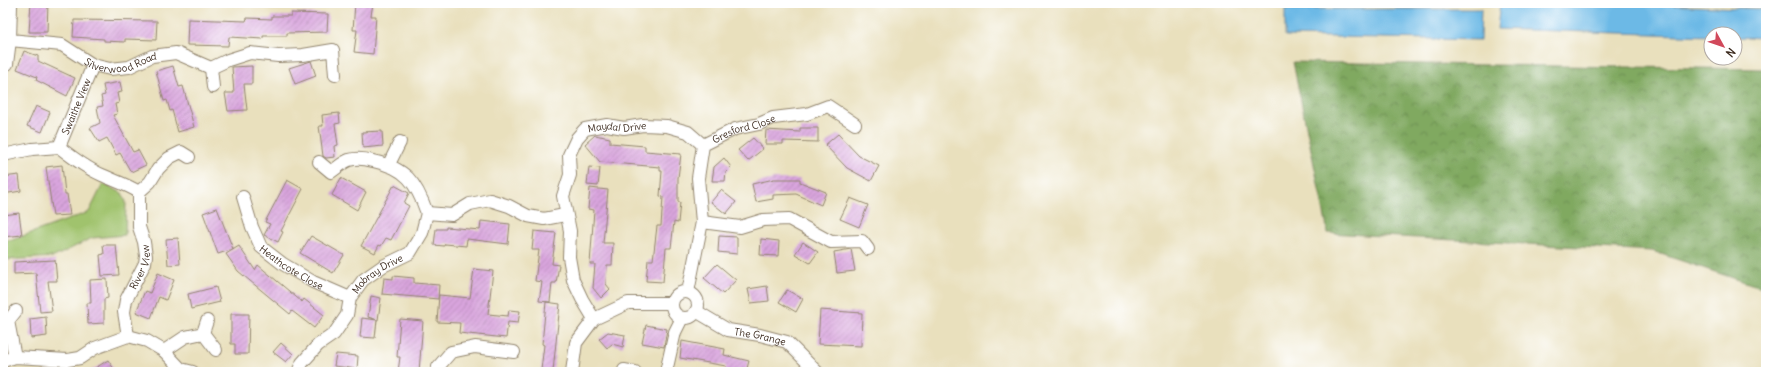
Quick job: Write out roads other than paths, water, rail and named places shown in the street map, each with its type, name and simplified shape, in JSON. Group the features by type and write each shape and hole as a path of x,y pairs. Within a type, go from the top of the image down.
{"street":[{"path":"7,64 10,40 11,5"},
{"name":"Silverwood Road","path":"10,40 62,45 93,65 110,69 129,67 152,56 176,53 210,68"},
{"path":"213,87 210,68 250,53 278,56 303,55 333,50 335,75"},
{"name":"Swaithe View","path":"59,147 93,65"},
{"name":"Gresford Close","path":"688,292 702,222 698,178 703,145 735,129 759,124 773,118 807,114 828,106 855,124"},
{"name":"Maydal Drive","path":"594,319 582,300 573,280 569,257 570,231 565,215 563,196 570,175 569,155 577,138 585,129 607,125 624,128 643,125 666,126 688,132 703,145"},
{"path":"389,164 400,142"},
{"path":"3,155 32,149 59,147 76,161 102,175 125,183 139,192 150,182 158,169 169,158 181,152 189,157"},
{"path":"319,162 331,172 348,160 364,159 389,164 403,173 420,191 427,213 452,215 470,204 490,200 509,206 528,216 544,219 565,215"},
{"name":"River View","path":"128,336 124,312 126,300 129,291 145,264 146,256 144,242 139,227 139,192"},
{"name":"Heathcote Close","path":"243,197 252,227 261,247 283,264 313,282 350,298"},
{"name":"Mobray Drive","path":"298,372 302,363 318,345 334,334 347,315 350,298 363,280 383,266 410,253 422,233 427,213"},
{"path":"702,222 740,227 763,220 789,219 831,242 862,241 868,249"},
{"path":"688,292 697,300 696,311 690,317 682,318 675,314 672,303 676,295 688,292"},
{"path":"572,372 576,343 594,319 628,303 672,303"},
{"path":"15,357 6,321 16,311"},
{"name":"The Grange","path":"696,311 728,330 760,335 787,342 817,372"},
{"path":"666,372 675,332 682,318"},
{"path":"207,321 204,333 216,350"},
{"path":"164,351 185,337 204,333"},
{"path":"3,361 15,357 69,366 95,348 128,336 147,341 164,351 181,368 193,372"},
{"path":"438,372 438,367 451,352 475,348 514,352"}],"water":[{"path":"1500,3 1614,3 1766,9 1766,38 1743,37 1743,26 1703,26 1703,36 1497,29"},
{"path":"1285,9 1481,9 1480,40 1285,36"}]}
